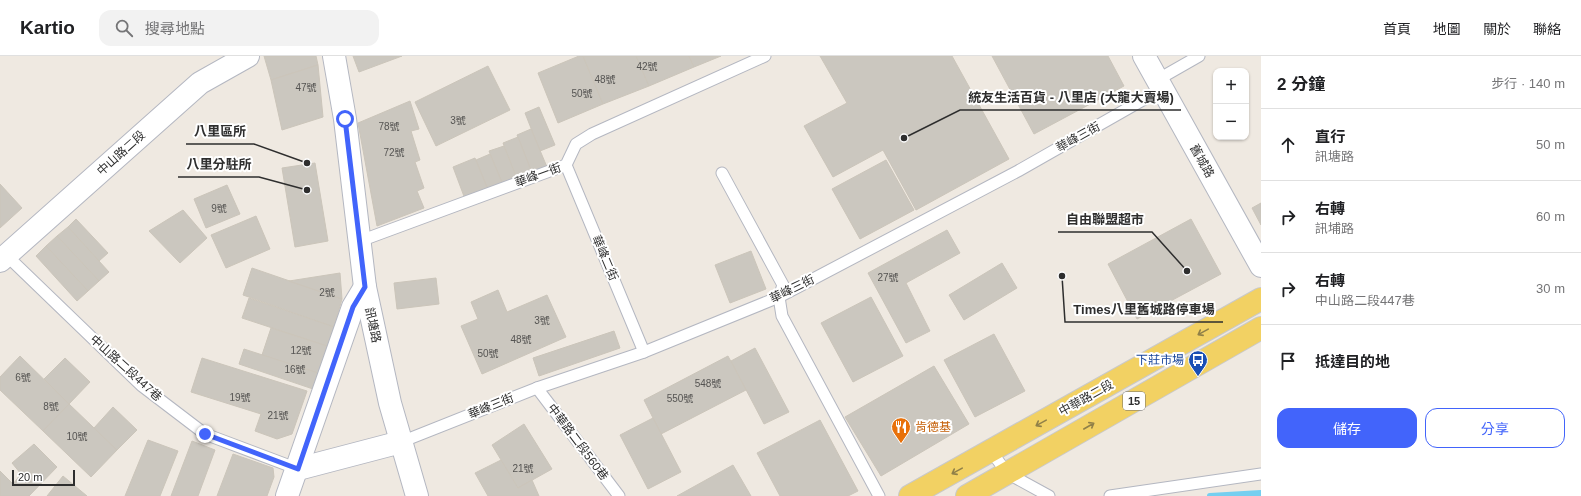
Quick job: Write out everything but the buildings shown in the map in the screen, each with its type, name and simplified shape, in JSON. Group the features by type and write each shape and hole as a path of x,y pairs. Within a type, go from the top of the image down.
{"main road":[{"name":"中華路二段","path":"910,496 991,452 1261,299"},
{"name":"15","path":"967,496 1261,328"}],"street":[{"name":"中山路二段","path":"2,255 200,83 248,56"},
{"name":"訊塘路","path":"334,56 345,119 365,287 390,403 417,496"},
{"name":"舊城路","path":"1144,56 1261,266"},
{"path":"287,496 298,469 353,307 365,287"},
{"path":"298,469 401,442"}],"lane":[{"name":"華峰一街","path":"360,241 566,165 576,144 592,134 765,56"},
{"name":"華峰三街","path":"401,442 537,388 644,352 779,297 1018,171 1160,85 1199,56"},
{"name":"華峰二街","path":"566,165 644,352"},
{"path":"722,173 783,285 779,297 782,316 879,496"},
{"name":"中山路二段447巷","path":"2,255 142,386 205,434 298,469"},
{"name":"中華路二段560巷","path":"537,388 619,496"},
{"path":"991,452 1007,473 1049,496"},
{"path":"1110,496 1261,474"}],"waterway":[{"path":"1210,496 1261,493"}],"place":[{"name":"統友生活百貨 - 八里店 (大龍大賣場)","path":"904,138"},
{"name":"八里區所","path":"307,163"},
{"name":"八里分駐所","path":"307,190"},
{"name":"自由聯盟超市","path":"1187,271"},
{"name":"Times八里舊城路停車場","path":"1062,276"},
{"name":"下莊市場","path":"1198,377"},
{"name":"肯德基","path":"901,444"}],"route":[{"path":"205,434 298,469 353,307 365,287 345,119"}]}
